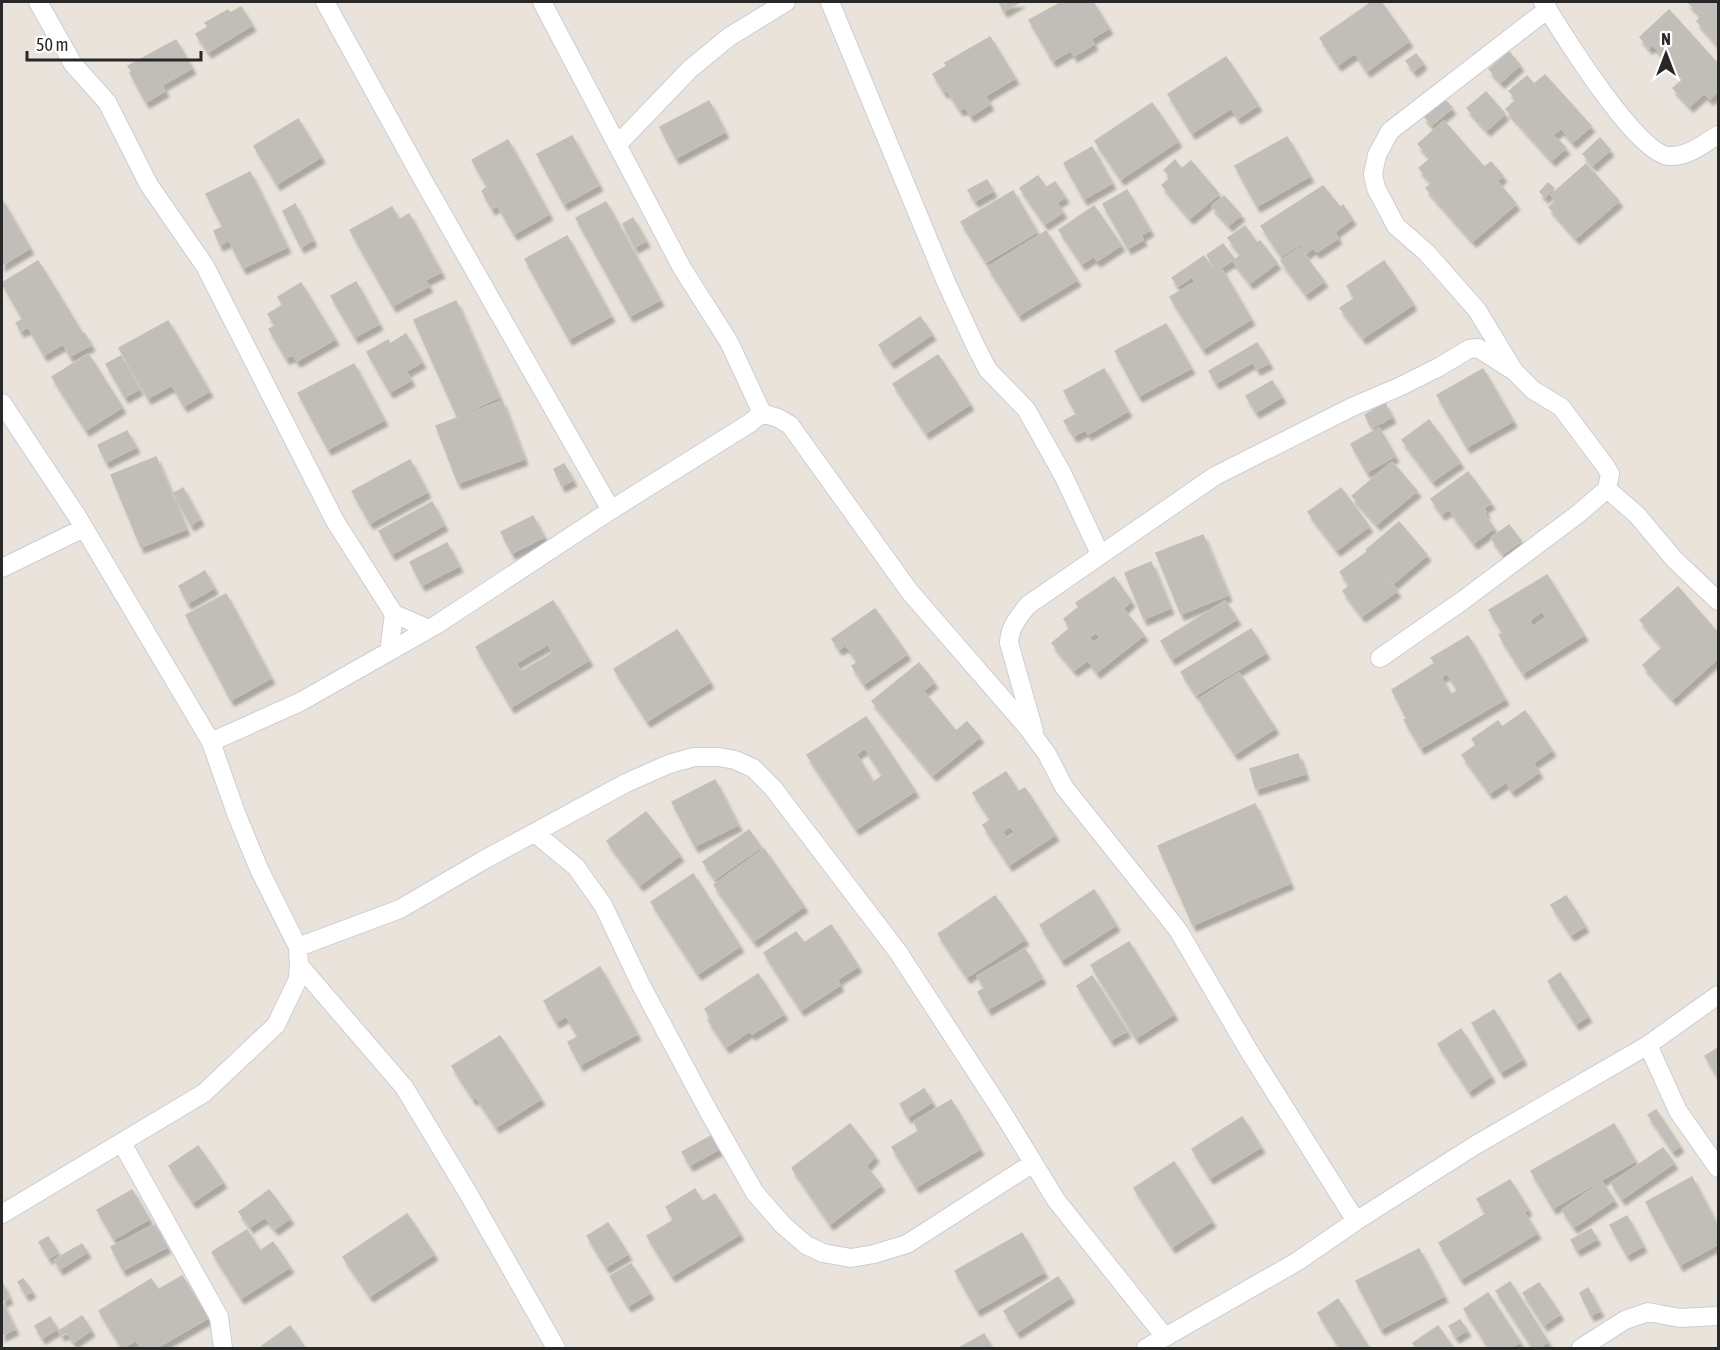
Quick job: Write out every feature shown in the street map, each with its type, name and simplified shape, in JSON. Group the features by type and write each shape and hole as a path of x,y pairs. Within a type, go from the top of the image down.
{"street":[{"path":"38,2 73,64 107,102 149,185 205,266 321,497 394,614 429,629"},
{"path":"325,2 423,180 611,510"},
{"path":"542,2 682,268 729,342 762,413 790,425 910,592 1027,727 1047,754 1064,787 1178,930 1249,1052 1356,1221"},
{"path":"617,145 690,69 729,37 786,2"},
{"path":"830,2 946,282 980,355 994,378 1026,409 1063,475 1100,554"},
{"path":"1514,371 1477,310 1427,253 1396,226 1376,188 1373,174 1377,155 1390,131 1546,5 1605,97 1636,134 1659,154 1669,157 1688,153 1719,135"},
{"path":"1037,741 1009,643 1010,631 1028,605 1215,476 1352,407 1399,387 1469,349 1478,348 1514,371 1533,390 1556,402 1606,467 1610,474 1607,489 1560,528 1462,601 1380,658"},
{"path":"2,404 84,528 211,742 259,869 298,947 299,965 298,979 276,1025 204,1093 2,1214"},
{"path":"211,742 300,702 429,629 611,510 750,423 762,413"},
{"path":"1607,489 1636,515 1674,558 1719,601"},
{"path":"2,568 84,528"},
{"path":"389,651 394,614"},
{"path":"298,947 400,909 627,783 669,764 694,757 719,757 735,760 753,768 773,788 898,952 1056,1200 1165,1337"},
{"path":"535,833 576,867 603,905 651,1005 755,1193 783,1225 806,1245 823,1253 851,1258 907,1244 1033,1163"},
{"path":"299,965 404,1087 468,1193 556,1348"},
{"path":"1146,1348 1298,1261 1474,1146 1648,1045 1719,995"},
{"path":"1648,1045 1678,1111 1719,1168"},
{"path":"122,1143 219,1317 223,1348"},
{"path":"1581,1348 1625,1320 1648,1312 1680,1318 1719,1316"}],"building":[{"path":"999,2 1020,2 1004,11"},
{"path":"1062,2 1093,2 1109,28 1091,39 1094,44 1074,56 1071,50 1053,61 1029,20"},
{"path":"1372,2 1381,2 1409,41 1367,71 1355,53 1338,65 1320,38"},
{"path":"1688,2 1718,2 1718,45 1697,21 1702,16"},
{"path":"241,7 252,25 208,52 196,34 208,27 205,23 228,10 230,13"},
{"path":"1669,10 1718,64 1718,91 1710,99 1704,93 1690,106 1673,88 1684,78 1653,45 1649,48 1640,37"},
{"path":"990,37 1015,78 985,96 990,104 971,116 965,107 960,110 947,90 944,92 933,74 947,66 945,63"},
{"path":"176,40 192,68 162,85 165,91 146,102 128,66"},
{"path":"1509,52 1520,65 1501,82 1489,69"},
{"path":"1416,54 1423,63 1414,71 1406,61"},
{"path":"1226,57 1258,105 1238,118 1231,108 1192,133 1168,94"},
{"path":"1545,75 1591,126 1573,142 1561,128 1553,135 1566,148 1552,160 1506,109 1517,99 1509,91 1527,76 1534,84"},
{"path":"1486,92 1505,114 1487,130 1467,108"},
{"path":"1444,99 1452,108 1432,125 1424,116"},
{"path":"709,101 725,132 676,158 660,127"},
{"path":"1152,103 1178,141 1121,179 1095,141"},
{"path":"298,119 321,157 277,184 254,146"},
{"path":"1444,121 1484,167 1491,162 1503,176 1497,181 1516,204 1473,241 1426,188 1432,183 1419,168 1431,158 1418,144"},
{"path":"572,136 599,185 564,204 537,154"},
{"path":"1287,137 1310,176 1257,206 1235,166"},
{"path":"1600,138 1610,150 1593,165 1583,154"},
{"path":"508,140 549,214 514,234 472,160"},
{"path":"1092,147 1112,183 1084,199 1064,163"},
{"path":"1175,160 1181,168 1171,177 1164,170"},
{"path":"1191,161 1219,194 1190,218 1162,185"},
{"path":"1586,164 1619,201 1576,238 1549,207 1556,201 1551,195"},
{"path":"250,172 287,247 243,268 229,240 220,245 214,231 223,227 206,194"},
{"path":"1038,176 1063,212 1045,224 1020,188"},
{"path":"987,180 993,191 975,201 968,190"},
{"path":"1055,182 1065,197 1057,202 1047,187"},
{"path":"1548,183 1554,188 1545,197 1540,192"},
{"path":"1323,186 1340,207 1343,205 1352,219 1335,232 1338,238 1317,252 1313,248 1306,253 1300,244 1281,256 1261,226"},
{"path":"486,188 496,206 492,209 482,191"},
{"path":"1127,190 1150,230 1141,235 1143,240 1128,248 1103,204"},
{"path":"1013,191 1037,232 986,262 961,222"},
{"path":"1224,196 1241,215 1229,225 1212,206"},
{"path":"2,200 30,248 2,265"},
{"path":"606,202 660,300 630,316 576,218"},
{"path":"295,204 313,240 301,247 283,211"},
{"path":"1094,206 1121,245 1097,261 1094,256 1082,264 1059,230"},
{"path":"392,207 399,220 409,214 441,272 425,280 429,286 393,306 350,230"},
{"path":"633,218 646,241 635,247 623,224"},
{"path":"1245,226 1257,243 1260,241 1277,263 1250,283 1233,261 1241,255 1228,238"},
{"path":"1046,231 1077,280 1019,315 988,267"},
{"path":"567,236 611,316 569,339 525,259"},
{"path":"1223,244 1234,259 1221,268 1217,262 1213,265 1207,255"},
{"path":"1299,248 1324,281 1306,294 1281,261"},
{"path":"1204,256 1210,265 1178,286 1172,278"},
{"path":"38,261 82,333 44,355 28,327 21,331 16,323 23,319 2,283"},
{"path":"1384,261 1412,305 1363,338 1340,308 1355,298 1347,286"},
{"path":"1218,263 1251,319 1203,349 1170,297 1195,282 1193,278"},
{"path":"356,282 379,324 355,337 331,296"},
{"path":"301,283 335,339 297,361 293,355 286,358 269,329 275,326 268,314 283,305 278,297"},
{"path":"456,301 499,397 457,416 414,320"},
{"path":"920,317 932,334 891,362 879,345"},
{"path":"168,321 209,391 184,406 172,385 148,398 119,348"},
{"path":"1166,324 1191,368 1139,396 1115,351"},
{"path":"82,333 91,345 70,356 64,345"},
{"path":"406,334 422,362 406,371 411,380 390,392 367,352 388,340 390,344"},
{"path":"1257,343 1269,363 1257,369 1253,362 1216,383 1209,371"},
{"path":"88,354 122,407 86,430 52,377"},
{"path":"938,355 970,404 926,433 893,384"},
{"path":"121,356 139,389 125,397 106,364"},
{"path":"354,364 384,420 328,449 298,393"},
{"path":"1104,369 1128,411 1088,434 1064,391"},
{"path":"1483,369 1513,421 1467,447 1437,395"},
{"path":"1272,381 1282,397 1256,412 1246,396"},
{"path":"502,401 524,459 458,483 436,426"},
{"path":"1385,403 1392,417 1372,428 1365,415"},
{"path":"1075,415 1085,430 1074,436 1064,421"},
{"path":"1429,420 1460,462 1433,481 1402,440"},
{"path":"1379,428 1395,456 1367,472 1351,444"},
{"path":"127,431 136,447 106,462 98,445"},
{"path":"156,457 186,529 141,547 111,475"},
{"path":"410,460 427,492 370,523 352,491"},
{"path":"1392,462 1417,491 1377,524 1352,496"},
{"path":"564,464 573,480 562,486 554,469"},
{"path":"1468,472 1491,503 1483,508 1486,512 1484,514 1494,528 1474,543 1449,509 1442,514 1431,499"},
{"path":"183,488 200,519 191,525 174,493"},
{"path":"1341,488 1369,526 1337,550 1308,512"},
{"path":"432,502 444,525 392,554 379,531"},
{"path":"533,516 544,537 512,553 501,532"},
{"path":"1399,522 1427,555 1394,583 1366,550"},
{"path":"1509,525 1521,541 1503,554 1491,538"},
{"path":"1203,535 1228,595 1181,614 1156,553"},
{"path":"447,543 459,566 422,585 410,562"},
{"path":"1367,552 1397,591 1362,616 1343,591 1350,585 1340,572"},
{"path":"1151,562 1170,608 1144,619 1125,573"},
{"path":"205,571 214,588 188,603 179,586"},
{"path":"1547,575 1584,635 1523,673 1499,635 1503,633 1489,610","holes":["1542,611 1547,618 1533,627 1529,621"]},
{"path":"1114,577 1131,601 1123,609 1144,635 1097,672 1088,660 1074,670 1052,643 1070,628 1064,619 1079,607 1076,603","holes":["1096,632 1100,637 1094,643 1089,638"]},
{"path":"1678,587 1718,633 1718,658 1673,699 1643,665 1663,647 1640,620"},
{"path":"226,594 271,678 231,700 186,615"},
{"path":"553,601 589,660 511,707 476,647","holes":["548,644 553,653 521,672 516,663"]},
{"path":"1225,601 1237,619 1172,659 1161,641"},
{"path":"875,609 907,654 864,684 852,666 858,662 846,645 839,649 832,639"},
{"path":"1251,629 1266,653 1196,695 1181,672"},
{"path":"677,630 710,682 647,721 614,669"},
{"path":"1468,636 1505,699 1421,748 1404,720 1407,719 1392,690 1435,663 1431,658","holes":["1447,673 1458,690 1451,695 1441,677"]},
{"path":"919,663 934,682 923,691 956,731 967,722 980,737 933,775 872,701"},
{"path":"1239,673 1275,728 1235,754 1199,699"},
{"path":"1525,711 1552,750 1533,763 1539,772 1512,791 1506,782 1490,793 1462,755 1476,745 1472,739 1498,721 1502,727"},
{"path":"866,717 915,791 856,829 807,755","holes":["865,748 883,776 873,782 856,754"]},
{"path":"1298,754 1305,774 1256,789 1250,769"},
{"path":"1006,772 1018,792 1025,788 1055,835 1009,865 983,825 991,820 973,793","holes":["1010,826 1015,832 1007,839 1002,832"]},
{"path":"715,780 738,825 695,846 672,802"},
{"path":"1255,804 1290,883 1193,925 1158,846"},
{"path":"646,812 680,855 640,885 607,841"},
{"path":"749,830 761,847 715,879 703,862"},
{"path":"764,849 804,906 754,941 714,885"},
{"path":"693,874 740,946 698,974 651,902"},
{"path":"1094,890 1116,925 1062,960 1040,925"},
{"path":"995,896 1025,939 967,977 938,934"},
{"path":"1566,896 1585,926 1571,935 1551,905"},
{"path":"831,925 858,966 837,980 840,985 801,1010 764,953 796,932 804,943"},
{"path":"1129,942 1174,1014 1136,1038 1091,965"},
{"path":"1025,949 1042,978 988,1009 978,992 985,988 977,976"},
{"path":"600,967 637,1034 580,1065 568,1042 578,1037 566,1016 556,1022 544,1001"},
{"path":"1560,973 1588,1016 1576,1024 1548,981"},
{"path":"758,974 784,1014 752,1034 750,1031 726,1047 708,1020 711,1018 705,1009"},
{"path":"1092,976 1127,1031 1111,1040 1077,986"},
{"path":"1494,1010 1523,1059 1501,1072 1472,1023"},
{"path":"1461,1029 1491,1076 1469,1091 1438,1044"},
{"path":"500,1036 541,1099 496,1127 476,1097 473,1099 452,1066"},
{"path":"1718,1048 1718,1077 1705,1056"},
{"path":"924,1089 932,1102 908,1117 900,1104"},
{"path":"951,1100 980,1149 916,1187 892,1147 919,1131 914,1122"},
{"path":"1656,1110 1680,1146 1673,1151 1648,1115"},
{"path":"1242,1117 1261,1147 1210,1178 1192,1149"},
{"path":"850,1124 875,1156 866,1166 881,1185 830,1224 792,1168"},
{"path":"1614,1124 1635,1161 1553,1208 1531,1171"},
{"path":"711,1136 719,1149 690,1165 682,1152"},
{"path":"198,1146 223,1182 193,1202 169,1166"},
{"path":"1663,1148 1674,1163 1622,1199 1611,1183"},
{"path":"1174,1162 1212,1221 1172,1247 1134,1188"},
{"path":"1692,1177 1718,1227 1718,1244 1680,1265 1646,1202"},
{"path":"1510,1180 1528,1209 1524,1212 1537,1233 1461,1279 1439,1243 1486,1214 1477,1199"},
{"path":"1602,1182 1614,1200 1574,1227 1562,1210"},
{"path":"695,1189 702,1202 715,1194 740,1234 672,1276 647,1236 674,1220 666,1207"},
{"path":"132,1190 149,1219 114,1239 97,1210"},
{"path":"269,1190 290,1218 275,1229 265,1217 250,1227 239,1212"},
{"path":"407,1214 434,1254 370,1296 343,1257"},
{"path":"1627,1216 1643,1246 1627,1255 1610,1225"},
{"path":"608,1223 628,1254 606,1267 587,1236"},
{"path":"155,1225 167,1247 123,1270 111,1247"},
{"path":"1591,1229 1597,1239 1577,1250 1571,1240"},
{"path":"247,1230 260,1251 273,1242 290,1267 241,1298 212,1252"},
{"path":"1022,1233 1044,1272 977,1310 955,1271"},
{"path":"48,1237 58,1253 49,1258 39,1242"},
{"path":"82,1244 87,1252 60,1269 54,1260"},
{"path":"1419,1249 1444,1296 1381,1329 1356,1281"},
{"path":"631,1264 650,1293 628,1306 610,1276"},
{"path":"182,1276 208,1318 156,1348 142,1348 136,1340 122,1348 99,1311 151,1279 158,1290"},
{"path":"1058,1277 1071,1297 1017,1332 1004,1311"},
{"path":"23,1279 32,1291 26,1295 18,1282"},
{"path":"2,1282 9,1298 2,1301"},
{"path":"1510,1282 1548,1342 1538,1348 1533,1348 1496,1291"},
{"path":"1539,1283 1560,1314 1544,1325 1523,1293"},
{"path":"1588,1288 1600,1311 1591,1315 1580,1293"},
{"path":"1488,1293 1520,1342 1510,1348 1489,1348 1464,1309"},
{"path":"1338,1299 1369,1348 1340,1348 1318,1313"},
{"path":"2,1302 15,1329 2,1335"},
{"path":"82,1316 91,1330 74,1342 66,1332 62,1335 59,1331"},
{"path":"50,1317 57,1329 42,1338 35,1326"},
{"path":"1460,1320 1467,1330 1456,1337 1449,1326"},
{"path":"290,1326 305,1348 264,1348 262,1346"},
{"path":"1438,1326 1453,1348 1416,1348 1413,1343"},
{"path":"984,1334 992,1348 959,1348"}]}
